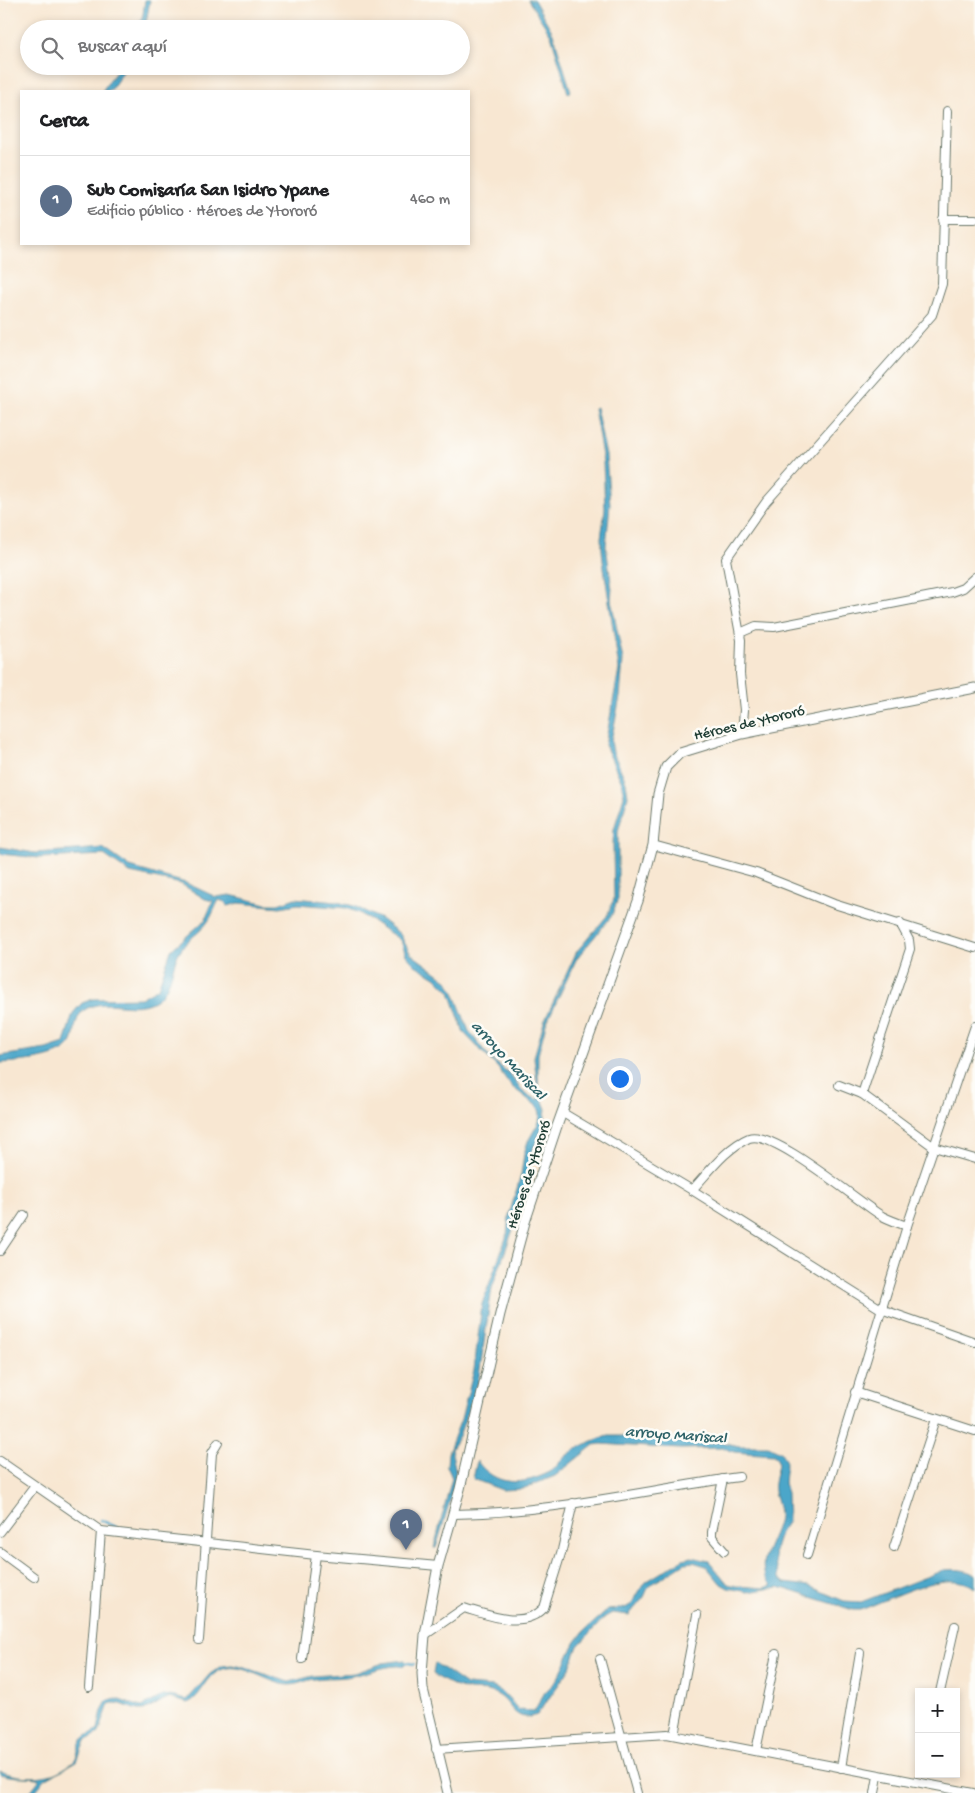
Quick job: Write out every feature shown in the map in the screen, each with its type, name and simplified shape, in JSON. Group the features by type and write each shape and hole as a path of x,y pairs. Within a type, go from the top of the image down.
{"main road":[{"name":"Héroes de Ytororó","path":"448,1793 422,1689 425,1635 438,1566 454,1514 500,1314 525,1222 638,901 653,846 658,794 666,768 672,759 680,753 742,734 975,688"}],"street":[{"path":"742,734 744,710 740,674 740,633 726,559 766,502 932,315 942,284 945,253 943,219 948,111"},
{"path":"943,219 975,219"},
{"path":"740,633 756,626 774,627 952,592 963,588 975,577"},
{"path":"653,846 756,873 834,904 900,923 975,948"},
{"path":"862,1094 910,949 909,940 900,923"},
{"path":"807,1555 907,1226 975,1026"},
{"path":"839,1085 862,1094 934,1147 975,1159"},
{"path":"563,1113 692,1190 881,1309 975,1342"},
{"path":"692,1190 739,1144 750,1138 764,1138 784,1148 881,1215 907,1226"},
{"path":"0,1250 24,1215"},
{"path":"855,1392 975,1431"},
{"path":"894,1547 936,1419"},
{"path":"199,1640 212,1453 218,1443"},
{"path":"0,1461 101,1531 316,1555 438,1566"},
{"path":"454,1514 501,1512 573,1503 739,1477"},
{"path":"723,1479 712,1537 724,1551"},
{"path":"0,1532 35,1486"},
{"path":"425,1635 464,1608 507,1620 538,1614 544,1608 573,1503"},
{"path":"89,1687 101,1531"},
{"path":"0,1552 34,1577"},
{"path":"302,1659 316,1555"},
{"path":"674,1735 697,1616"},
{"path":"941,1688 955,1626"},
{"path":"841,1768 860,1653"},
{"path":"756,1751 776,1654"},
{"path":"600,1658 637,1793"},
{"path":"436,1749 674,1735 878,1776 974,1793"},
{"path":"875,1793 878,1776"},
{"path":"922,1783 923,1778"}],"water":[{"path":"145,0 150,0 147,20 141,20"},
{"path":"528,0 534,0 553,33 571,91 568,93 551,35"},
{"path":"114,75 121,75 111,90 103,90"},
{"path":"596,407 606,455 610,504 606,546 612,589 611,599 623,660 620,697 611,741 613,752 626,782 628,796 618,831 618,899 611,917 577,958 546,1024 538,1055 539,1091 546,1109 544,1124 533,1149 521,1207 492,1288 478,1383 459,1436 451,1449 457,1477 436,1548 434,1548 452,1478 447,1466 448,1453 461,1419 474,1370 482,1304 507,1235 509,1215 521,1175 524,1154 528,1141 539,1122 540,1113 538,1107 511,1086 498,1068 464,1033 450,992 435,977 415,965 406,955 401,941 361,914 346,908 298,904 280,907 239,903 228,906 225,902 219,900 206,924 180,951 165,991 154,1001 137,1006 102,1004 86,1009 76,1022 73,1039 69,1046 62,1051 52,1056 0,1063 0,1056 46,1049 64,1043 73,1013 82,1003 93,999 141,998 158,988 171,950 205,920 213,901 205,899 181,884 130,873 104,855 40,858 0,854 0,847 35,853 103,848 130,867 186,883 216,897 230,895 267,904 278,904 295,898 337,902 354,906 381,919 400,934 410,953 448,981 469,1031 490,1058 511,1075 525,1094 539,1100 534,1057 544,1022 577,951 607,916 614,899 614,829 624,796 622,783 605,745 619,669 603,561 601,538 605,509 603,462 594,408"},
{"path":"608,1436 627,1436 698,1444 722,1442 739,1446 768,1446 781,1452 786,1462 784,1483 787,1493 788,1521 780,1533 774,1553 779,1578 785,1583 809,1586 844,1601 861,1602 944,1570 956,1570 975,1575 975,1588 963,1582 934,1583 918,1587 860,1610 853,1610 779,1587 748,1592 728,1588 721,1584 706,1566 693,1562 685,1563 649,1586 644,1597 629,1615 612,1613 605,1617 578,1646 569,1670 537,1715 522,1716 517,1714 501,1697 493,1692 459,1688 433,1674 435,1663 466,1685 493,1687 501,1691 519,1710 534,1711 545,1692 557,1680 575,1643 584,1631 608,1610 625,1608 632,1604 644,1583 683,1559 692,1557 709,1561 728,1584 765,1588 772,1585 766,1578 763,1569 766,1552 779,1517 774,1487 778,1461 774,1455 734,1452 724,1448 680,1449 601,1444 594,1445 555,1476 522,1489 502,1490 473,1479 477,1461 484,1470 501,1480 520,1482 540,1477 550,1472 564,1458 576,1450 592,1441"},
{"path":"405,1660 404,1666 386,1667 346,1677 320,1678 289,1685 272,1681 240,1668 223,1669 212,1675 193,1700 188,1703 169,1698 143,1710 116,1703 109,1704 99,1733 85,1741 77,1761 68,1766 74,1761 82,1740 98,1729 102,1710 107,1701 116,1699 142,1707 162,1696 187,1700 210,1674 222,1666 233,1665 247,1668 289,1682 313,1676 355,1673 383,1663"},
{"path":"0,1771 27,1777 11,1776 0,1774"},
{"path":"57,1772 45,1779 34,1793 29,1793 40,1779 30,1777 49,1775"}],"waterway":[{"path":"101,1520 116,1527"},
{"path":"403,1662 414,1664"}],"place":[{"name":"Sub Comisaría San Isidro Ypane","path":"406,1550"}],"water label":[{"name":"arroyo Mariscal","path":"510,1059"},
{"name":"arroyo Mariscal","path":"676,1433"}]}
